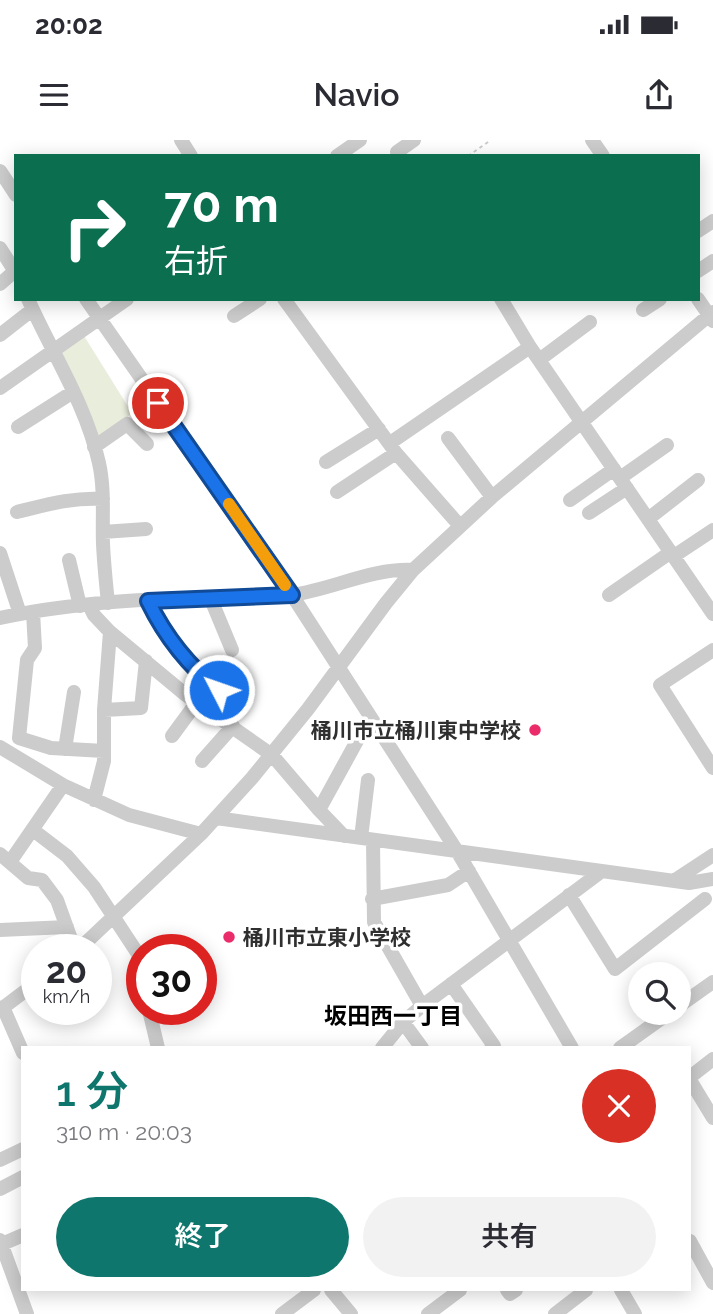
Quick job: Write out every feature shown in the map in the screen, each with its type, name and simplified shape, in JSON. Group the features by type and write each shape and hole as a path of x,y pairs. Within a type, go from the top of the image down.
{"street":[{"path":"340,154 360,140"},
{"path":"396,149 414,140"},
{"path":"0,171 14,192"},
{"path":"0,248 14,270"},
{"path":"0,285 14,273"},
{"path":"87,301 292,595 457,851 571,1046"},
{"path":"0,388 124,301"},
{"path":"234,316 257,301"},
{"path":"285,301 393,448 460,526"},
{"path":"502,301 535,354 713,614"},
{"path":"643,310 657,301"},
{"path":"94,934 201,834 272,755 413,570 492,497 711,316 700,301"},
{"path":"0,335 30,304 74,392 99,464 108,603"},
{"path":"337,492 393,448 535,354 590,322"},
{"path":"18,427 74,392"},
{"path":"94,447 127,424 147,444"},
{"path":"326,462 379,429"},
{"path":"448,438 492,497"},
{"path":"570,500 620,478 667,445"},
{"path":"589,513 620,478"},
{"path":"648,519 698,480"},
{"path":"17,512 65,500 103,499"},
{"path":"103,532 146,529"},
{"path":"609,595 713,530"},
{"path":"0,553 26,613 35,648 27,660 19,738 58,749 104,751"},
{"path":"69,560 85,605 110,632 197,702 272,755 344,836"},
{"path":"0,618 108,603 292,595 384,571 413,570"},
{"path":"701,596 713,586"},
{"path":"210,597 232,650"},
{"path":"148,601 163,630 185,659 230,699 219,717"},
{"path":"94,800 104,761 104,710 110,632"},
{"path":"713,650 660,685 713,768"},
{"path":"104,710 141,708 146,661"},
{"path":"43,773 58,749 74,692"},
{"path":"172,736 197,702"},
{"path":"202,761 233,726"},
{"path":"319,810 358,739"},
{"path":"0,747 63,785 94,800 129,815 201,834"},
{"path":"369,780 367,839 374,922 422,1006"},
{"path":"63,785 33,830 5,858 28,878 41,880 57,901 70,934"},
{"path":"216,818 682,881 713,879"},
{"path":"33,830 67,856 94,887 126,936"},
{"path":"682,881 713,855"},
{"path":"372,899 448,885 469,871"},
{"path":"384,1046 403,1022 422,1006 602,871"},
{"path":"569,895 615,968 709,904 682,881"},
{"path":"0,930 67,927"},
{"path":"691,998 713,982"},
{"path":"451,984 494,1046"},
{"path":"21,994 2,1008 21,1049"},
{"path":"403,1022 421,1046"},
{"path":"153,1025 158,1046"},
{"path":"623,1046 652,1025"},
{"path":"691,1078 713,1059"},
{"path":"691,1081 713,1118"},
{"path":"0,1160 21,1150"},
{"path":"0,1189 21,1178"},
{"path":"21,1236 0,1243 27,1314"},
{"path":"691,1243 713,1283"},
{"path":"282,1314 313,1291"},
{"path":"332,1291 351,1314"},
{"path":"555,1314 585,1291"},
{"path":"622,1291 635,1314"},
{"path":"428,1314 458,1292"},
{"path":"446,1314 458,1292"}],"path":[{"path":"471,154 491,140"}],"green space":[{"path":"81,331 132,413 94,447 52,350"}],"slow traffic":[{"path":"229,504 285,585"}],"place":[{"name":"桶川市立桶川東中学校","path":"535,730"},
{"name":"桶川市立東小学校","path":"229,937"}],"district":[{"name":"坂田西一丁目","path":"393,1015"}],"route":[{"path":"158,403 292,595 148,601 163,630 185,659 219,690"}]}
